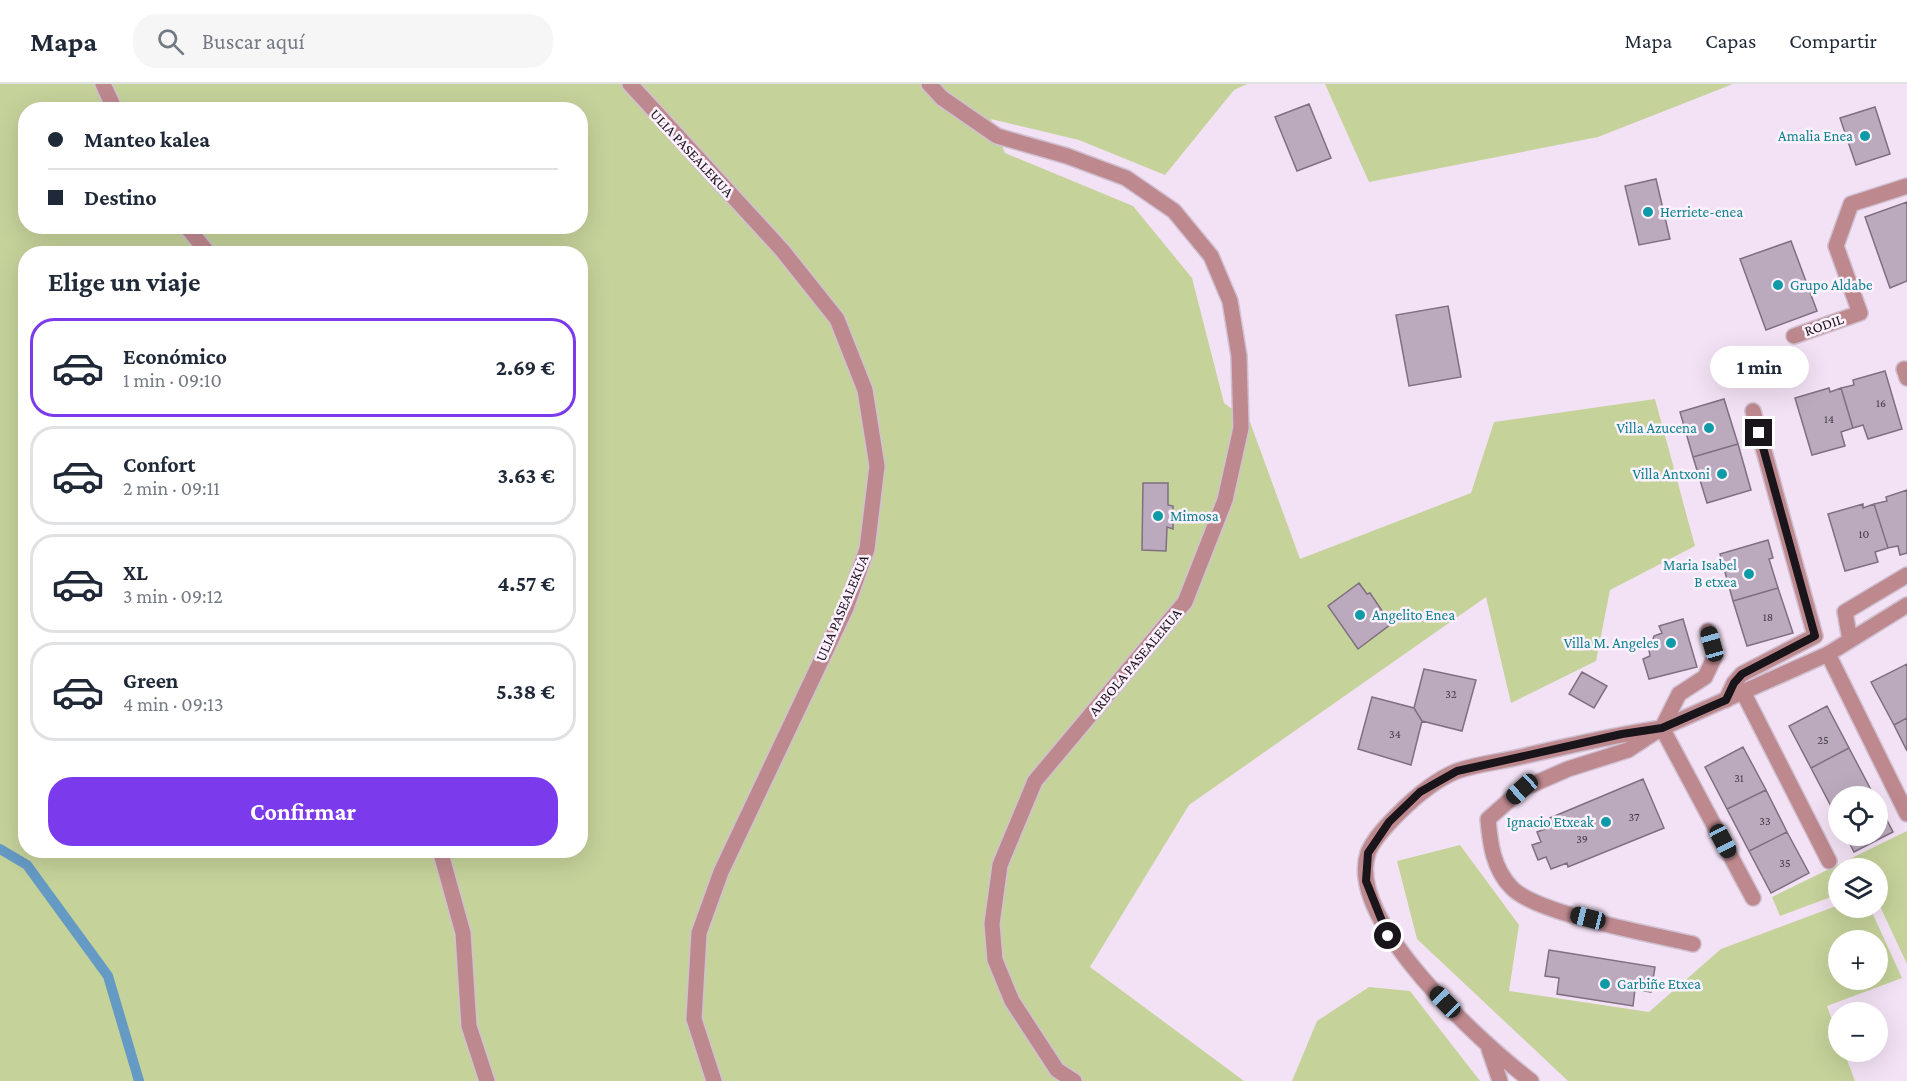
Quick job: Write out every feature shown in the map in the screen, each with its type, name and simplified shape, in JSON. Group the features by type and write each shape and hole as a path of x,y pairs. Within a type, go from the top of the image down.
{"street":[{"path":"103,84 112,102"},
{"name":"ULIA PASEALEKUA","path":"630,84 782,250 837,319 866,390 877,466 867,549 846,608 722,872 699,933 694,1019 714,1081"},
{"name":"ARBOLA PASEALEKUA","path":"928,84 942,98 997,136 1067,156 1126,178 1174,211 1211,256 1230,301 1239,356 1241,428 1225,500 1185,602 1035,781 999,866 992,924 995,960 1012,1001 1057,1070 1074,1081"},
{"name":"RODIL","path":"1794,336 1860,313 1836,246 1851,204 1907,186"},
{"path":"193,234 202,246"},
{"path":"1726,700 1734,683 1742,674 1815,636 1753,411"},
{"path":"1850,640 1845,612 1907,575"},
{"path":"1693,944 1545,908 1512,888 1490,851 1488,819 1522,789 1568,769 1628,750 1662,728 1828,654 1907,605"},
{"path":"1662,728 1679,694 1705,677 1715,656 1708,631"},
{"path":"1828,654 1907,814"},
{"path":"1743,692 1828,859"},
{"path":"1662,728 1753,898"},
{"path":"1531,1081 1489,1049 1416,972 1388,936 1366,881 1368,853 1389,822 1420,792 1457,771 1622,734 1662,728"},
{"path":"442,858 463,933 469,1026 487,1081"},
{"path":"1489,1049 1500,1081"}],"green space":[{"path":"0,84 1247,84 1234,90 1165,175 1079,140 991,119 1005,153 1133,206 1192,278 1224,403 1250,422 1300,559 1471,493 1494,422 1655,399 1695,546 1610,590 1596,661 1511,703 1486,597 1189,805 1090,967 1244,1081 0,1081"},
{"path":"1325,84 1733,84 1598,137 1369,182"},
{"path":"1907,831 1907,964 1885,918 1888,918 1888,858 1852,858 1876,846 1888,846 1888,840"},
{"path":"1460,845 1519,925 1509,991 1649,1012 1721,949 1828,909 1828,918 1875,918 1880,930 1828,930 1828,990 1870,990 1838,1002 1828,1002 1827,1006 1828,1062 1848,1062 1855,1081 1568,1081 1417,939 1397,861"},
{"path":"1828,870 1828,898 1780,916 1772,897"},
{"path":"1888,947 1902,978 1888,983"},
{"path":"1369,987 1410,991 1480,1081 1292,1081 1317,1021"}],"building":[{"path":"1309,104 1331,158 1297,171 1275,117"},
{"name":"Amalia Enea","path":"1875,107 1890,154 1856,165 1840,118"},
{"name":"Herriete-enea","path":"1656,179 1670,239 1639,245 1625,186"},
{"name":"Grupo Aldabe","path":"1907,202 1907,281 1890,288 1865,217"},
{"name":"Grupo Aldabe","path":"1791,241 1817,311 1766,330 1740,259"},
{"path":"1448,306 1461,377 1409,386 1396,315"},
{"path":"1885,371 1902,429 1868,439 1863,425 1853,428 1841,388 1854,385 1853,380"},
{"path":"1829,388 1830,392 1841,388 1853,428 1841,432 1845,446 1812,455 1795,398"},
{"name":"Villa Azucena","path":"1724,399 1738,444 1693,457 1680,412"},
{"name":"Villa Antxoni","path":"1738,444 1751,490 1707,503 1693,457"},
{"name":"Mimosa","path":"1143,483 1168,483 1168,505 1173,506 1173,529 1167,527 1166,551 1142,550"},
{"path":"1907,490 1907,553 1900,555 1898,546 1888,548 1874,504 1887,501 1886,497"},
{"path":"1863,504 1863,508 1874,504 1888,548 1875,552 1878,562 1845,571 1828,514"},
{"name":"Maria Isabel B etxea","path":"1768,540 1773,558 1769,559 1778,588 1733,601 1720,554"},
{"name":"Angelito Enea","path":"1359,583 1367,594 1370,593 1391,624 1358,649 1328,606"},
{"path":"1778,588 1793,633 1747,646 1733,601"},
{"name":"Villa M. Angeles","path":"1683,619 1697,667 1649,679 1643,659 1650,656 1649,650 1654,636 1662,633 1659,626"},
{"path":"1907,664 1907,718 1894,725 1871,682"},
{"path":"1424,669 1476,680 1462,731 1422,721 1414,708"},
{"path":"1582,672 1607,686 1594,708 1569,694"},
{"path":"1372,697 1414,708 1422,721 1411,765 1358,749"},
{"path":"1827,706 1849,748 1811,768 1789,726"},
{"path":"1907,718 1907,751 1894,725"},
{"path":"1743,747 1766,790 1727,809 1705,767"},
{"path":"1849,748 1869,786 1828,786 1828,800 1811,768"},
{"name":"Ignacio Etxeak","path":"1643,779 1664,828 1568,867 1567,863 1551,869 1546,857 1538,860 1532,845 1541,842 1537,832 1553,826 1550,818"},
{"path":"1766,790 1787,832 1749,851 1727,809"},
{"path":"1888,822 1893,832 1888,835"},
{"path":"1787,832 1809,873 1771,893 1749,851"},
{"path":"1851,846 1866,846 1854,852"},
{"name":"Garbiñe Etxea","path":"1549,950 1655,967 1651,992 1635,989 1633,1006 1557,994 1559,978 1545,976"}],"waterway":[{"path":"0,849 27,865 108,976 139,1081"}],"place":[{"name":"Amalia Enea","path":"1865,136"},
{"name":"Herriete-enea","path":"1648,212"},
{"name":"Grupo Aldabe","path":"1778,285"},
{"name":"Villa Azucena","path":"1709,428"},
{"name":"Villa Antxoni","path":"1722,474"},
{"name":"Mimosa","path":"1158,516"},
{"name":"Maria Isabel B etxea","path":"1749,574"},
{"name":"Angelito Enea","path":"1360,615"},
{"name":"Villa M. Angeles","path":"1671,643"},
{"name":"Ignacio Etxeak","path":"1606,822"},
{"name":"Garbiñe Etxea","path":"1605,984"}],"route":[{"path":"1388,936 1366,881 1368,853 1389,822 1420,792 1457,771 1622,734 1662,728 1726,700 1734,683 1742,674 1815,636 1759,433"}]}
